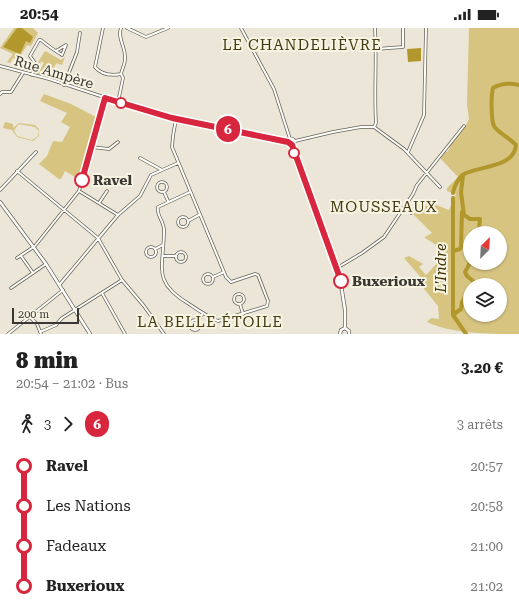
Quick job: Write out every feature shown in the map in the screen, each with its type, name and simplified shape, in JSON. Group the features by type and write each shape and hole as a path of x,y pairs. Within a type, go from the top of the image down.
{"street":[{"path":"103,28 96,67 100,72 108,75 121,74"},
{"path":"118,102 123,78 121,74 125,59 119,36 121,28"},
{"path":"127,28 146,37 168,28"},
{"path":"241,28 274,89 290,139"},
{"path":"374,127 376,49 375,28"},
{"path":"376,49 403,47 403,28"},
{"path":"408,152 424,115 426,28"},
{"path":"64,85 77,52 80,33"},
{"path":"32,75 35,63 30,56 39,40 41,40 56,51 63,54 66,45 65,44 56,51"},
{"name":"Rue Ampère","path":"0,66 176,119 288,142"},
{"path":"0,94 2,92 11,92 23,72"},
{"path":"17,258 34,246 79,191 105,98"},
{"path":"176,119 172,136 172,147 224,272 228,280 231,282 255,274 260,277 268,304 220,321 203,313 176,296 166,286 162,272 164,225 158,210 160,205 190,192"},
{"path":"337,268 384,237 427,171 464,126"},
{"path":"290,139 295,141 361,127 374,127 408,152 427,171 440,187"},
{"path":"290,139 288,142 292,145 337,268 344,304 345,328 349,331 349,334"},
{"path":"292,145 295,141"},
{"path":"91,147 109,149 118,142"},
{"path":"0,190 36,152"},
{"path":"140,158 162,170"},
{"path":"60,284 118,215 140,196 152,175 178,163"},
{"path":"17,172 98,238 122,280 144,306 164,334"},
{"path":"164,192 167,189 167,186 165,183 161,183 157,188 160,192 164,192 168,201"},
{"path":"79,191 118,215"},
{"path":"99,204 107,191"},
{"path":"0,202 34,246 60,284 90,334"},
{"path":"404,207 411,213"},
{"path":"188,221 186,218 182,218 178,223 180,226 184,227 188,224 188,221 200,215"},
{"path":"155,249 156,252 154,256 150,257 147,255 148,248 153,247 155,249 163,245"},
{"path":"163,256 176,256 181,252 185,254 186,257 181,262 178,261 176,256"},
{"path":"21,255 33,273"},
{"path":"11,288 46,264"},
{"path":"213,278 211,275 207,274 203,280 205,283 210,284 213,281 213,278 224,272"},
{"path":"30,317 41,333 56,325 62,318 122,280"},
{"path":"8,334 63,289"},
{"path":"102,293 125,334"},
{"path":"240,304 244,301 244,297 237,294 234,300 236,303 240,304 243,314"},
{"path":"198,320 200,325 199,328 195,330 192,328 191,322 198,320 203,313"},
{"path":"340,334 341,330 345,328"}],"shaded area":[{"path":"14,28 33,28 38,33 31,46 27,45 18,60 13,58 10,63 7,62 13,54 0,48"},
{"path":"17,28 22,28 33,37 30,43 26,41 20,54 3,47"},
{"path":"469,28 519,28 519,334 459,331 427,322 431,318 439,319 438,306 421,285 424,281 404,258 409,256 423,264 419,267 426,275 444,256 441,250 444,249 441,245 438,246 425,238 432,233 413,214 431,203 449,210 456,194 447,191 447,188 458,177 439,157 444,150 447,152 450,148 448,146 465,127 469,119 467,104"},
{"path":"421,48 421,61 408,62 407,49"},
{"path":"45,51 61,60 65,57 62,65 56,63 54,68 59,70 55,79 35,73 38,73 44,63 41,61 40,64 38,62"},
{"path":"44,94 71,104 96,117 80,180 65,171 61,179 59,179 39,164 47,156 53,141 62,142 70,127 61,122 67,113 40,101"},
{"path":"5,122 13,124 13,128 19,123 35,125 39,129 39,131 39,136 33,141 17,137 12,130 3,128","holes":["19,124 35,127 39,131 38,136 32,140 17,136 14,130"]}],"waterway":[{"name":"L'Indre","path":"453,193 454,188 464,174 503,162 514,153 516,145 494,126 492,96 493,88 496,86 506,84 519,85"},
{"path":"463,176 461,192 464,215 470,219 480,219 479,226"},
{"name":"L'Indre","path":"453,198 453,315 466,334"},
{"path":"453,251 460,249 461,246 462,212"},
{"path":"466,270 465,272 469,278"},
{"path":"454,314 461,309 463,300"}],"bus line":[{"name":"6","path":"82,180 105,98 158,115 288,142 288,144 292,145 341,281"}],"place":[{"name":"Ravel","path":"82,180"},
{"name":"Buxerioux","path":"341,281"}],"district":[{"name":"LE CHANDELIÈVRE","path":"302,45"},
{"name":"MOUSSEAUX","path":"384,207"},
{"name":"LA BELLE ÉTOILE","path":"210,322"}]}
